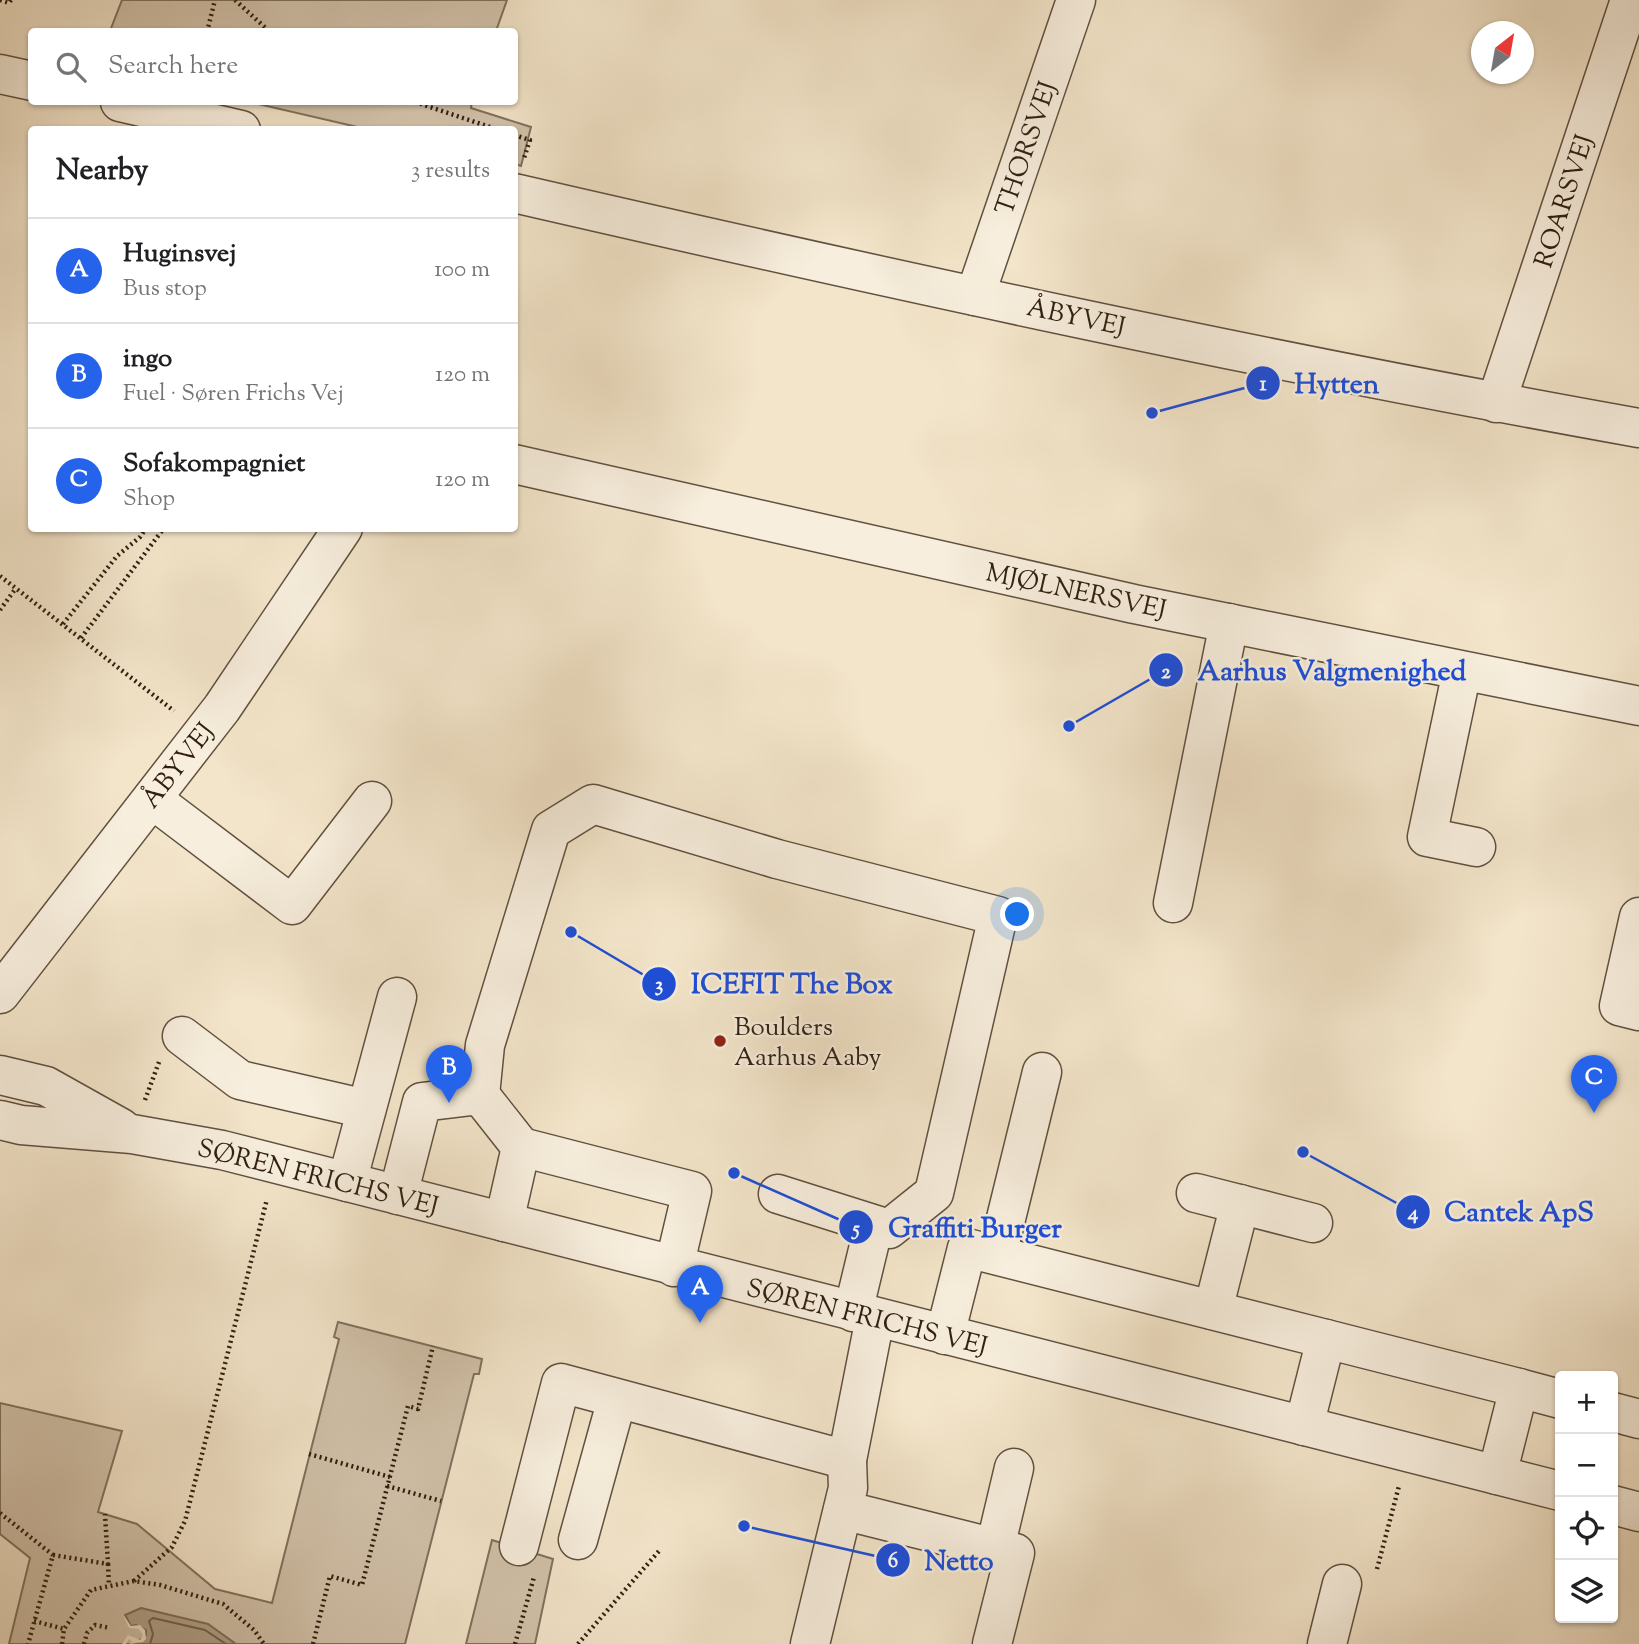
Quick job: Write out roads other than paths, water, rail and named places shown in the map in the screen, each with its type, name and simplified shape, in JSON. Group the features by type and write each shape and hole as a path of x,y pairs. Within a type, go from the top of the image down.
{"street":[{"name":"THORSVEJ","path":"975,296 1076,0"},
{"name":"ROARSVEJ","path":"1496,403 1630,0"},
{"path":"0,74 28,80"},
{"path":"133,105 224,126"},
{"name":"ÅBYVEJ","path":"518,194 975,296 1496,403 1639,428"},
{"name":"MJØLNERSVEJ","path":"518,465 1121,601 1639,706"},
{"name":"ÅBYVEJ","path":"0,994 202,733 340,532"},
{"path":"1173,903 1229,623"},
{"path":"1462,671 1427,836 1476,847"},
{"path":"152,799 292,905 372,801"},
{"path":"674,1267 692,1191 521,1147 480,1095 485,1045 551,830 593,804 777,859 998,916 934,1193 889,1229 778,1194"},
{"path":"1639,917 1619,1006 1639,1010"},
{"path":"347,1182 397,997"},
{"path":"182,1036 240,1080 366,1109"},
{"path":"996,1255 1042,1072"},
{"name":"SØREN FRICHS VEJ","path":"0,1075 46,1086 132,1134"},
{"path":"398,1195 422,1102 480,1095"},
{"name":"SØREN FRICHS VEJ","path":"0,1120 21,1125 132,1134 222,1150 1555,1491"},
{"path":"504,1222 521,1147"},
{"path":"1196,1193 1313,1223"},
{"path":"1213,1310 1240,1204"},
{"path":"810,1644 848,1488 847,1460 874,1224"},
{"path":"945,1335 967,1248 1555,1398"},
{"path":"1304,1426 1326,1339"},
{"path":"519,1546 561,1383 847,1460"},
{"path":"1497,1475 1519,1388"},
{"path":"578,1540 617,1399"},
{"path":"1618,1413 1639,1419"},
{"path":"992,1644 1014,1468"},
{"path":"1618,1506 1639,1512"},
{"path":"843,1510 1005,1551"},
{"path":"1327,1644 1342,1584"}],"water":[{"path":"141,1608 208,1624 236,1644 135,1644 146,1635 146,1630 136,1625 131,1626 125,1615"}],"place":[{"name":"Hytten","path":"1152,413"},
{"name":"Aarhus Valgmenighed","path":"1069,726"},
{"name":"ICEFIT The Box","path":"571,932"},
{"name":"Boulders Aarhus Aaby","path":"720,1041"},
{"name":"ingo","path":"449,1103"},
{"name":"Sofakompagniet","path":"1594,1113"},
{"name":"Cantek ApS","path":"1303,1152"},
{"name":"Graffiti Burger","path":"734,1173"},
{"name":"Huginsvej","path":"700,1323"},
{"name":"Netto","path":"744,1526"}]}
